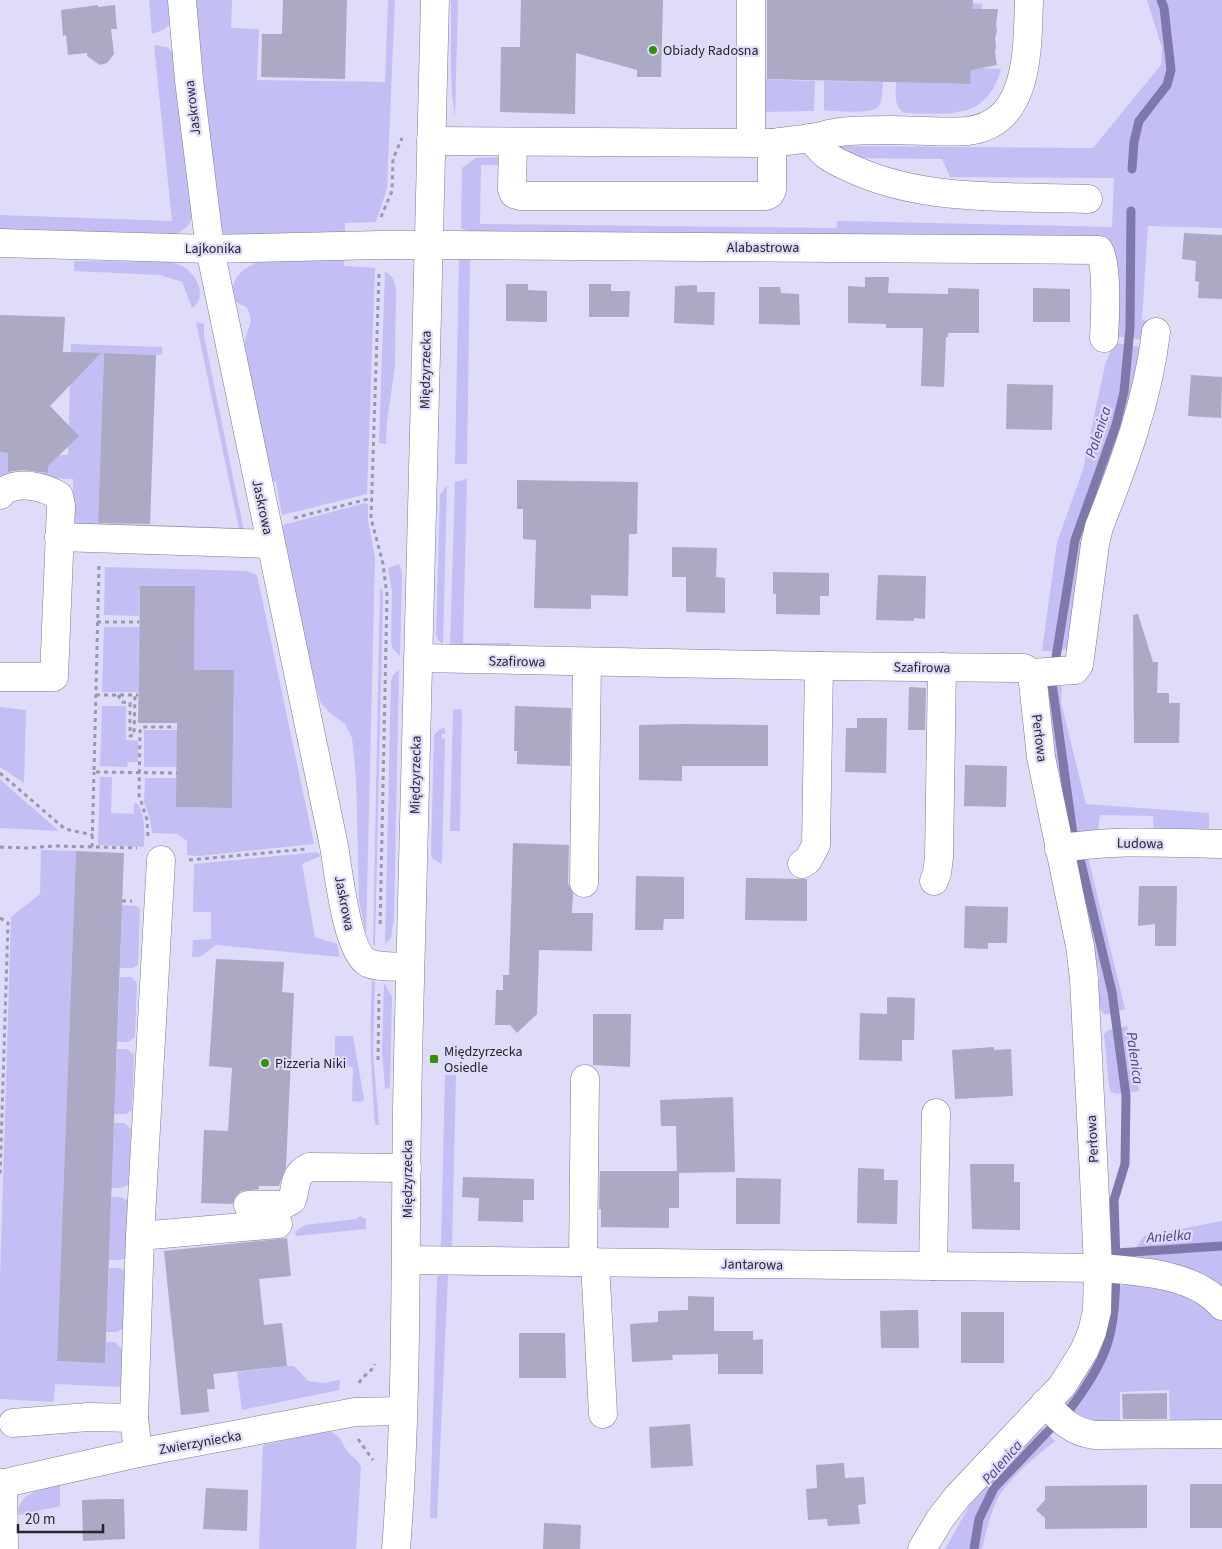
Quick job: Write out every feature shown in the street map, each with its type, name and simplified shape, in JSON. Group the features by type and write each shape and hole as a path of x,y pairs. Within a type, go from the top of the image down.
{"street":[{"name":"Jaskrowa","path":"182,0 189,80 210,249 334,846 350,932 354,947 360,957 368,963 410,966"},
{"name":"Międzyrzecka","path":"396,1549 406,1260 410,966 427,244 435,0"},
{"path":"513,142 512,189 514,194 520,196 766,196 770,194 772,190 762,143 751,0"},
{"path":"431,141 762,143 810,138 840,132 891,130 967,131 986,126 1001,116 1012,103 1020,87 1025,64 1029,0"},
{"path":"810,138 826,155 839,163 879,180 918,190 973,195 1088,199"},
{"name":"Lajkonika","path":"0,243 210,249 427,244"},
{"name":"Alabastrowa","path":"427,244 1099,250 1102,254 1104,278 1106,314 1104,338"},
{"name":"Szafirowa","path":"418,658 1024,668 1032,673 1076,670 1080,665 1095,544 1099,527 1140,411 1151,369 1156,332"},
{"path":"0,495 8,488 16,486 44,487 59,496 61,506 54,677 0,677"},
{"path":"59,536 269,534"},
{"path":"584,883 587,662"},
{"path":"802,864 808,860 816,845 819,666"},
{"path":"934,881 937,874 939,857 942,667"},
{"name":"Perłowa","path":"922,1549 940,1519 957,1497 1062,1386 1084,1351 1092,1332 1097,1310 1098,1268 1084,979 1080,946 1040,748 1032,673"},
{"name":"Ludowa","path":"1059,849 1114,842 1222,844"},
{"path":"138,1453 134,1418 153,857"},
{"path":"585,1079 589,1262 602,1414"},
{"path":"933,1266 936,1113"},
{"path":"248,1205 283,1205 292,1200 297,1178 301,1171 309,1167 407,1168"},
{"path":"140,1236 278,1224"},
{"name":"Jantarowa","path":"406,1260 1098,1268 1129,1270 1179,1279 1215,1297 1222,1306"},
{"path":"1045,1403 1068,1427 1087,1434 1222,1434"},
{"name":"Zwierzyniecka","path":"2,1484 138,1453 355,1412 402,1411"},
{"path":"13,1423 88,1417 134,1418"},
{"path":"2,1484 4,1549"}],"path":[{"path":"378,1065 387,595 383,564 371,518 381,218 392,191 393,160 402,138"},
{"path":"269,534 372,498"},
{"path":"92,847 99,562"},
{"path":"97,622 139,622"},
{"path":"96,695 118,695 137,695 134,736 130,736 130,703 122,702 118,695"},
{"path":"153,857 148,845 148,829 139,794 140,731 142,728 174,727"},
{"path":"94,772 177,773"},
{"path":"0,773 65,829 92,835"},
{"path":"0,846 26,848 56,846 137,848 153,857 199,860 334,846"},
{"path":"0,918 8,923 0,1177"},
{"path":"373,1470 373,1460 356,1434 355,1412 358,1385 362,1378 374,1367 376,1361"}],"shaded area":[{"path":"149,0 168,0 170,24 163,30 152,34"},
{"path":"187,0 232,0 231,28 259,29 257,80 385,82 388,0 395,0 387,188 376,222 345,223 345,232 227,235 220,230"},
{"path":"451,0 458,0 455,117 451,68"},
{"path":"1147,0 1222,0 1222,228 1148,226 1142,320 1146,321 1143,340 1115,336 1106,244 478,233 461,228 462,168 476,158 503,157 503,165 481,165 480,224 837,228 837,221 843,221 1112,227 1114,178 950,177 942,159 857,158 839,151 839,146 1093,148 1161,65 1162,48"},
{"path":"972,3 982,4 981,68 1001,69 995,86 986,98 976,106 964,111 936,114 905,113 897,104 896,82 970,84"},
{"path":"154,45 167,47 173,52 192,218 188,226 175,234 0,229 0,215 172,221"},
{"path":"757,79 815,81 814,111 756,112"},
{"path":"824,81 883,82 880,104 875,109 869,111 845,112 824,110"},
{"path":"459,256 470,258 467,464 455,464"},
{"path":"344,259 344,266 375,268 367,494 282,515 276,482 269,479 244,357 246,335 251,321 247,308 232,298 234,283 239,274 262,260"},
{"path":"74,261 171,262 181,265 196,280 200,290 199,299 192,308 182,282 160,275 74,271"},
{"path":"385,271 393,278 396,289 395,366 387,422 386,444 379,443"},
{"path":"196,322 204,324 204,336 244,531 82,529 73,521 73,479 0,476 0,452 8,453 9,472 48,473 48,466 59,455 68,455 71,344 162,347 162,355 104,353 98,523 239,528"},
{"path":"1114,343 1142,347 1139,374 1068,648 1060,651 1042,651 1057,542 1083,470 1105,365"},
{"path":"467,479 463,643 512,643 508,646 450,647 455,482"},
{"path":"447,485 443,644 436,635 440,495"},
{"path":"365,503 368,505 368,520 375,557 366,935 359,900 356,778 352,738 345,724 329,712 321,703 281,532 283,525"},
{"path":"399,564 402,573 400,656 393,649 391,642 392,591 388,568"},
{"path":"105,567 247,571 257,575 314,844 198,856 187,855 187,841 178,834 152,833 150,819 144,802 145,778 177,778 177,807 232,808 234,671 198,670 194,677 195,586 140,586 139,616 104,615"},
{"path":"380,589 382,589 383,597 375,946 373,944"},
{"path":"104,627 139,627 138,692 102,692"},
{"path":"399,670 394,918 391,938 385,944 391,682 393,675"},
{"path":"1048,684 1062,687 1061,702 1086,804 1209,813 1209,833 1154,832 1153,816 1100,815 1098,831 1069,834 1052,756 1045,686"},
{"path":"102,706 126,706 126,740 138,741 138,762 128,762 127,767 100,766"},
{"path":"0,707 26,710 24,783 0,767"},
{"path":"462,709 460,831 450,831 453,710"},
{"path":"445,728 445,734 442,734 442,738 445,739 442,864 433,859 431,854 434,735 440,729"},
{"path":"144,730 177,730 177,767 144,767"},
{"path":"100,777 112,777 111,813 134,814 134,803 138,804 143,819 144,847 98,845"},
{"path":"0,779 4,783 59,831 0,828"},
{"path":"41,850 76,851 57,1361 105,1362 106,1342 115,1342 122,1349 121,1387 55,1384 54,1402 0,1399 0,1280 11,917 40,894"},
{"path":"317,852 321,856 302,864 315,937 337,944 340,957 216,945 200,957 192,957 193,940 211,939 211,912 193,912 194,864"},
{"path":"1088,857 1125,1009 1110,1014 1104,1014 1101,1011 1098,1002 1097,992 1100,978 1074,869 1078,860"},
{"path":"122,905 136,906 140,909 138,965 133,968 120,968"},
{"path":"120,977 131,977 137,983 135,1037 128,1042 117,1042"},
{"path":"372,981 375,981 373,1053 379,1125 375,1125 372,1071"},
{"path":"384,983 392,997 390,1088 385,1089 382,1052"},
{"path":"1127,1026 1139,1091 1116,1094 1111,1092 1109,1086 1104,1034 1109,1030"},
{"path":"335,1036 353,1036 364,1099 362,1102 352,1101 353,1067 335,1066"},
{"path":"117,1049 127,1049 134,1055 132,1110 126,1114 114,1114"},
{"path":"445,1075 456,1075 452,1248 441,1247"},
{"path":"114,1123 124,1123 131,1129 129,1184 122,1188 111,1188"},
{"path":"111,1197 121,1197 128,1201 126,1258 120,1260 109,1260"},
{"path":"360,1216 366,1219 366,1229 296,1236 295,1232 305,1225 356,1219"},
{"path":"1222,1221 1222,1422 1170,1423 1169,1390 1120,1392 1120,1424 1090,1423 1079,1416 1061,1400 1108,1294 1129,1281 1129,1257 1144,1236"},
{"path":"109,1268 120,1268 125,1272 123,1328 117,1332 106,1332"},
{"path":"515,1272 518,1276 448,1275 437,1518 430,1518 437,1277 441,1273"},
{"path":"294,1366 308,1381 323,1383 340,1380 339,1390 242,1410 237,1372"},
{"path":"1038,1424 1055,1441 1019,1472 1001,1493 992,1512 982,1549 945,1549 968,1508"},
{"path":"329,1431 339,1438 361,1467 356,1549 259,1549 263,1445"},
{"path":"60,1483 60,1506 15,1516 26,1497 38,1490"}],"building":[{"path":"283,0 347,0 345,79 261,77 262,34 282,34"},
{"path":"521,0 663,0 661,77 637,77 637,70 576,53 575,114 500,112 501,47 520,47"},
{"path":"767,0 973,0 972,9 998,9 995,39 997,65 971,70 970,84 767,79"},
{"path":"98,5 98,7 115,5 117,29 111,29 114,54 107,63 100,65 87,56 87,53 68,55 66,35 63,36 61,10"},
{"path":"1184,233 1222,235 1222,299 1198,298 1199,282 1195,281 1196,261 1182,259"},
{"path":"865,277 889,277 888,293 948,294 948,288 979,289 979,333 948,333 948,337 946,337 944,387 921,386 923,328 886,328 886,324 848,323 848,286 865,287"},
{"path":"506,284 528,284 528,290 547,291 547,322 506,321"},
{"path":"589,284 611,284 611,291 630,291 629,317 589,317"},
{"path":"697,285 697,292 715,292 714,325 674,323 675,286"},
{"path":"759,287 780,287 781,293 799,294 800,325 759,324"},
{"path":"1033,288 1070,289 1070,322 1033,322"},
{"path":"0,315 65,317 63,352 101,353 50,406 79,436 48,466 48,473 22,470 8,472 8,453 0,452"},
{"path":"104,353 156,355 150,524 98,523"},
{"path":"1191,375 1222,377 1221,418 1188,416"},
{"path":"1007,384 1053,385 1052,430 1006,429"},
{"path":"517,480 638,482 637,534 629,534 628,596 591,595 591,609 534,608 536,540 523,539 523,509 517,509"},
{"path":"672,547 717,548 716,577 725,578 725,613 686,612 686,577 672,577"},
{"path":"773,572 829,573 829,596 820,596 820,615 776,614 776,594 773,594"},
{"path":"878,575 926,576 925,619 914,618 914,621 876,620"},
{"path":"140,586 195,586 194,670 234,670 232,808 176,807 177,723 138,723"},
{"path":"1138,614 1153,662 1158,662 1157,693 1169,693 1169,703 1180,703 1179,743 1134,743 1133,615"},
{"path":"909,687 926,688 925,730 908,730"},
{"path":"515,706 571,708 570,766 517,764 517,751 514,751"},
{"path":"857,718 887,718 886,773 845,772 846,728 857,728"},
{"path":"639,725 768,725 768,766 682,766 682,781 639,780"},
{"path":"965,765 1007,766 1006,807 964,806"},
{"path":"513,843 569,845 568,883 573,893 572,913 593,913 592,951 539,950 537,1014 517,1033 510,1025 495,1025 496,990 503,990 503,975 509,975"},
{"path":"76,851 124,853 105,1363 57,1361"},
{"path":"636,876 684,877 684,919 664,919 663,930 635,930"},
{"path":"746,878 807,879 807,921 745,920"},
{"path":"1139,886 1177,886 1176,946 1155,946 1155,924 1138,926"},
{"path":"965,906 1008,907 1007,943 988,943 988,949 964,948"},
{"path":"216,959 284,962 282,992 294,993 286,1167 279,1186 259,1186 259,1189 241,1191 235,1197 233,1204 201,1203 204,1130 228,1131 232,1068 209,1066"},
{"path":"887,997 915,998 914,1040 902,1040 902,1061 859,1060 860,1013 887,1014"},
{"path":"593,1014 631,1014 630,1067 593,1065"},
{"path":"994,1047 994,1050 1011,1049 1013,1096 955,1099 952,1050"},
{"path":"733,1097 735,1172 679,1173 679,1208 669,1208 669,1228 601,1227 601,1209 599,1209 600,1171 677,1171 676,1126 661,1126 660,1100"},
{"path":"970,1164 1014,1164 1014,1182 1020,1182 1020,1230 972,1229"},
{"path":"858,1168 884,1169 884,1180 898,1180 897,1224 857,1223"},
{"path":"463,1177 534,1179 534,1200 523,1200 523,1222 478,1221 479,1198 462,1197"},
{"path":"736,1178 781,1179 780,1224 736,1224"},
{"path":"287,1238 291,1276 259,1279 264,1325 282,1323 287,1366 213,1374 215,1389 207,1389 209,1412 181,1415 164,1251"},
{"path":"688,1296 714,1297 714,1331 753,1331 753,1340 763,1339 763,1374 718,1374 718,1354 672,1355 673,1360 632,1362 630,1324 658,1322 658,1311 688,1310"},
{"path":"918,1310 919,1348 881,1348 880,1311"},
{"path":"961,1312 1004,1312 1004,1363 961,1363"},
{"path":"519,1333 565,1333 566,1378 519,1378"},
{"path":"1167,1393 1167,1419 1123,1419 1122,1394"},
{"path":"690,1424 693,1466 651,1468 649,1427"},
{"path":"844,1463 845,1478 864,1477 866,1504 858,1505 860,1524 828,1526 827,1519 808,1520 806,1489 817,1488 816,1465"},
{"path":"1190,1484 1222,1484 1222,1528 1190,1528"},
{"path":"1147,1485 1147,1528 1045,1529 1045,1518 1036,1510 1045,1500 1045,1486"},
{"path":"206,1488 248,1490 247,1531 203,1529"},
{"path":"124,1499 125,1539 83,1541 82,1500"},
{"path":"544,1523 581,1525 580,1549 543,1549"}],"waterway":[{"name":"Palenica","path":"1132,169 1134,142 1139,121 1167,85 1171,70 1164,8 1161,0"},
{"name":"Palenica","path":"1056,657 1075,540 1116,425 1124,392 1130,328 1131,211"},
{"name":"Palenica","path":"1052,683 1073,834"},
{"name":"Palenica","path":"1080,859 1112,992 1126,1096 1125,1164 1114,1200 1116,1262"},
{"name":"Anielka","path":"1117,1253 1222,1246"},
{"name":"Palenica","path":"1070,1409 1095,1372 1109,1340 1115,1304 1116,1278"},
{"name":"Palenica","path":"974,1549 979,1519 994,1488 1052,1427"}],"place":[{"name":"Obiady Radosna","path":"653,50"},
{"name":"Międzyrzecka Osiedle","path":"434,1059"},
{"name":"Pizzeria Niki","path":"265,1063"}]}
